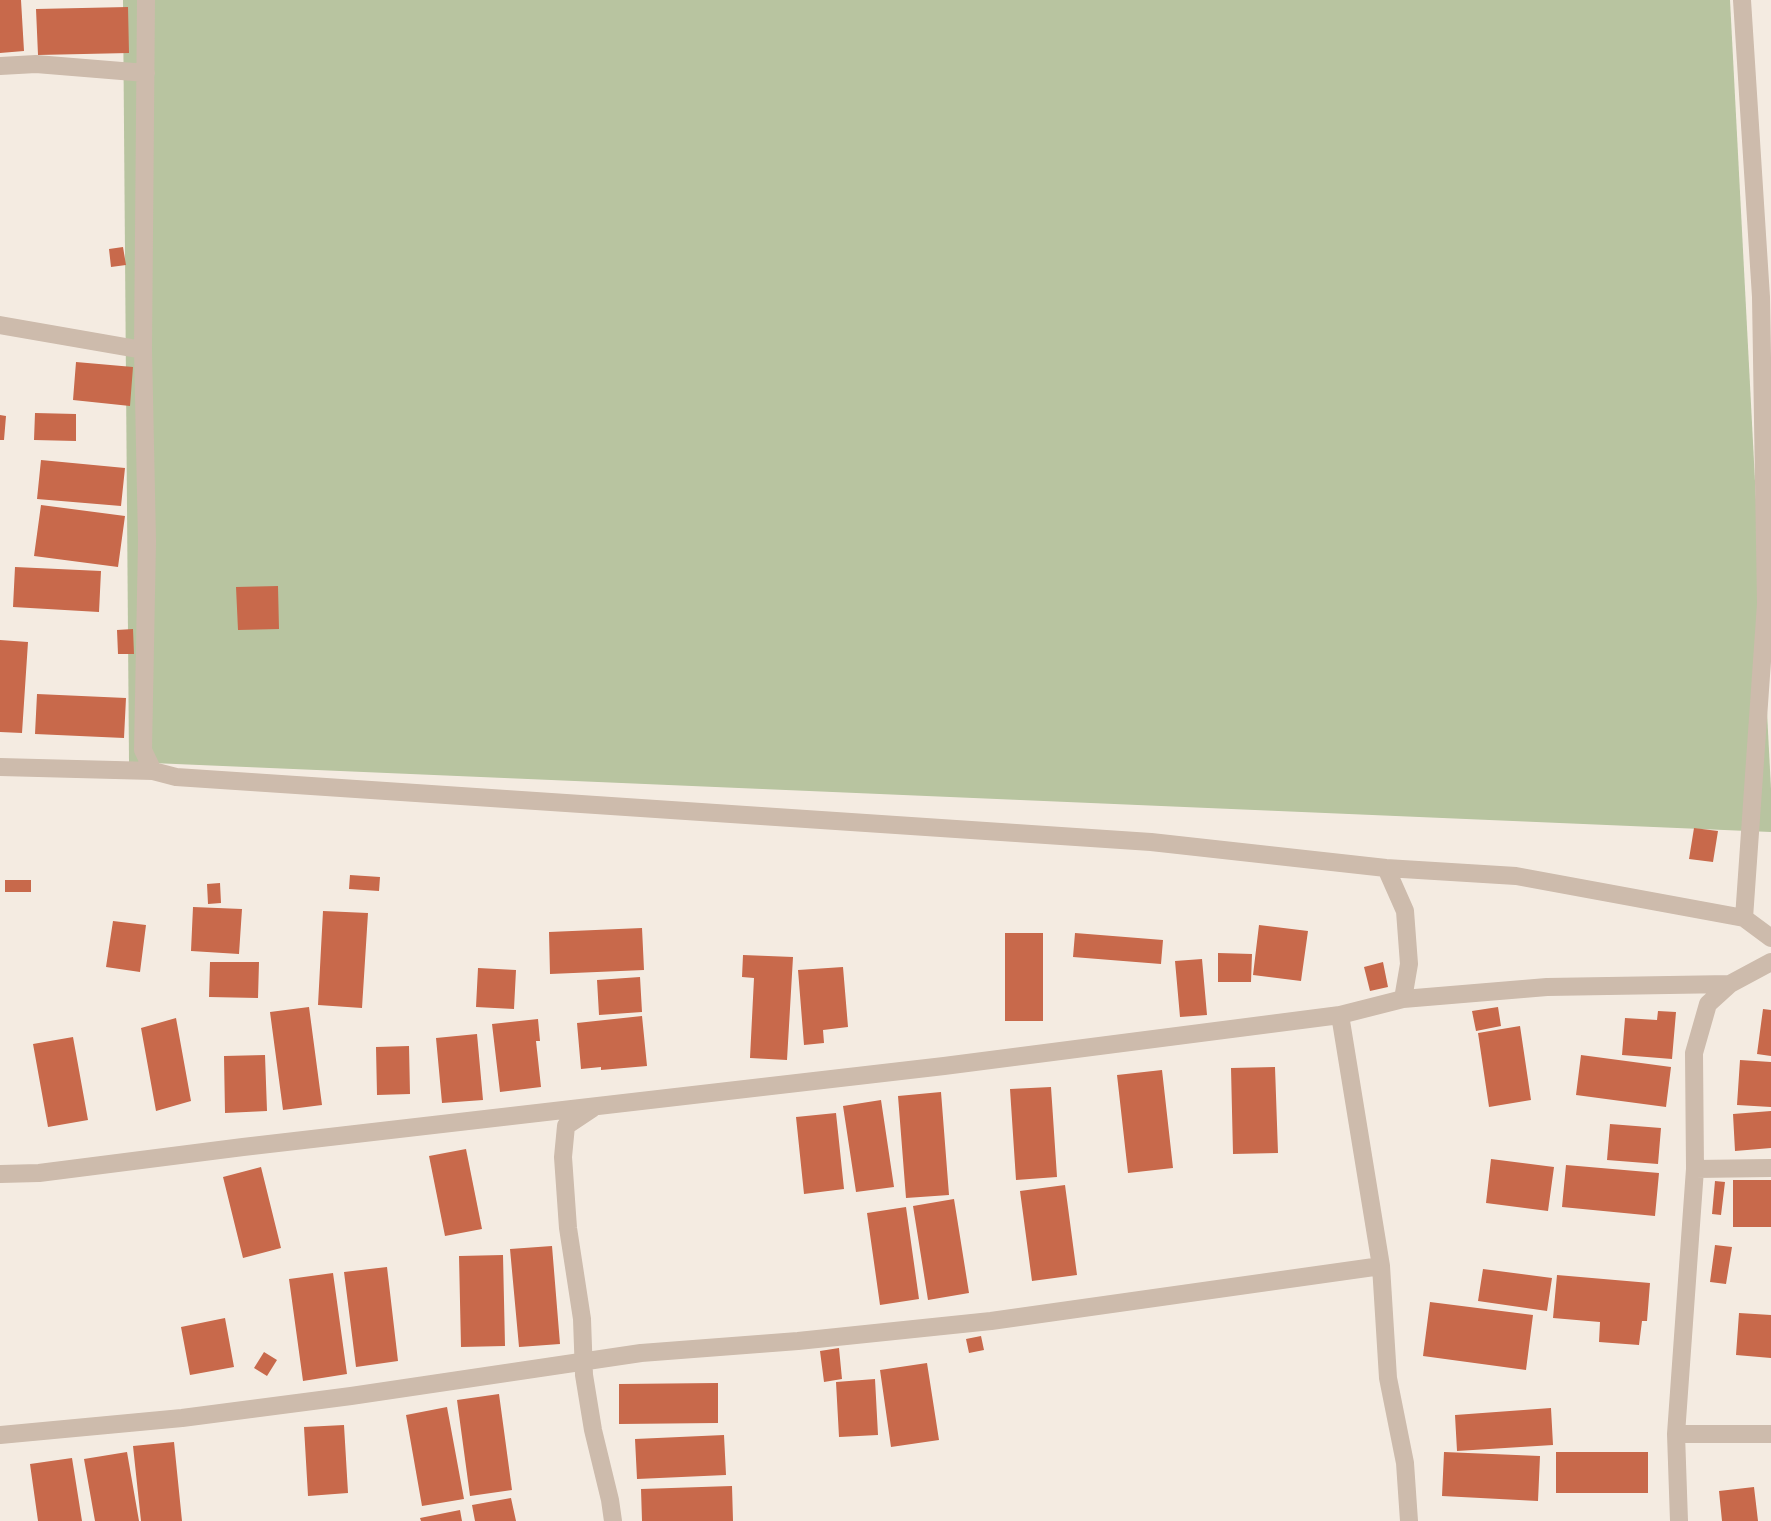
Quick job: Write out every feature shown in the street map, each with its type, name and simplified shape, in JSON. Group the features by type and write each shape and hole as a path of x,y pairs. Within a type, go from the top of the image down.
{"street":[{"path":"146,0 143,350 146,541 143,750 153,771"},
{"path":"1742,0 1761,297 1766,604 1744,918"},
{"path":"0,66 36,64 146,73"},
{"path":"0,325 143,350"},
{"path":"0,767 153,771 176,777 1151,842 1386,868 1516,876 1744,918 1771,938"},
{"path":"1386,868 1405,911 1409,964 1403,999"},
{"path":"1679,1521 1676,1434 1695,1169 1694,1053 1709,1004 1730,984 1771,962"},
{"path":"0,1174 39,1173 944,1066 1340,1015 1403,999 1547,987 1730,984"},
{"path":"1340,1015 1381,1266 1388,1378 1405,1463 1407,1521"},
{"path":"596,1106 566,1126 562,1157 593,1430 613,1521"},
{"path":"1695,1169 1771,1168"},
{"path":"0,1435 182,1418 640,1353 798,1341 991,1321 1381,1266"},
{"path":"1676,1434 1771,1434"}],"green space":[{"path":"123,0 1730,0 1771,789 1771,832 129,762"}],"building":[{"path":"0,0 21,0 24,51 0,53"},
{"path":"128,7 129,53 38,55 36,9"},
{"path":"123,247 126,265 111,267 109,249"},
{"path":"76,362 133,367 130,406 73,400"},
{"path":"35,413 76,414 76,441 34,440"},
{"path":"0,415 6,416 4,440 0,440"},
{"path":"41,460 125,468 121,506 37,499"},
{"path":"41,505 125,516 118,567 34,556"},
{"path":"15,567 101,571 99,612 13,607"},
{"path":"278,586 279,629 238,630 236,587"},
{"path":"133,629 134,654 118,654 117,630"},
{"path":"0,640 28,642 22,733 0,732"},
{"path":"37,694 126,698 124,738 35,734"},
{"path":"1694,828 1718,831 1713,862 1689,859"},
{"path":"350,875 380,877 379,891 349,889"},
{"path":"5,880 31,880 31,892 5,892"},
{"path":"220,883 221,903 208,904 207,884"},
{"path":"193,907 242,909 239,954 191,951"},
{"path":"323,911 368,913 362,1008 318,1005"},
{"path":"113,921 146,925 140,972 106,967"},
{"path":"1259,925 1308,931 1301,981 1253,975"},
{"path":"642,928 644,970 550,974 549,932"},
{"path":"1005,933 1043,933 1043,1021 1005,1021"},
{"path":"1075,933 1163,940 1161,964 1073,957"},
{"path":"1218,953 1252,954 1251,982 1218,982"},
{"path":"743,955 793,957 787,1060 750,1058 754,978 742,977"},
{"path":"1202,959 1207,1015 1180,1017 1175,961"},
{"path":"210,962 259,962 258,998 209,997"},
{"path":"1383,962 1388,987 1370,991 1364,967"},
{"path":"843,967 848,1027 823,1030 824,1043 804,1045 798,970"},
{"path":"478,968 516,970 514,1009 476,1007"},
{"path":"640,977 642,1012 599,1015 597,980"},
{"path":"309,1007 322,1105 283,1110 270,1012"},
{"path":"1498,1007 1501,1026 1476,1031 1472,1011"},
{"path":"1763,1009 1771,1010 1771,1056 1757,1054"},
{"path":"1658,1011 1676,1012 1672,1059 1622,1055 1625,1018 1657,1020"},
{"path":"642,1016 647,1066 581,1069 577,1023"},
{"path":"176,1018 191,1101 156,1111 141,1028"},
{"path":"538,1019 540,1041 536,1041 541,1087 500,1092 492,1024"},
{"path":"1520,1026 1531,1100 1489,1107 1478,1033"},
{"path":"477,1034 483,1100 442,1103 436,1038"},
{"path":"73,1037 88,1120 48,1127 33,1044"},
{"path":"409,1046 410,1094 377,1095 376,1047"},
{"path":"265,1055 267,1111 225,1113 224,1056"},
{"path":"1581,1055 1671,1067 1666,1107 1576,1095"},
{"path":"1740,1060 1771,1062 1771,1107 1737,1105"},
{"path":"1275,1067 1278,1153 1233,1154 1231,1068"},
{"path":"1162,1070 1173,1168 1128,1173 1117,1075"},
{"path":"1051,1087 1057,1177 1016,1180 1010,1089"},
{"path":"941,1092 949,1195 906,1198 898,1096"},
{"path":"881,1100 894,1187 856,1192 843,1106"},
{"path":"1771,1111 1771,1148 1735,1151 1733,1114"},
{"path":"836,1113 844,1189 804,1194 796,1117"},
{"path":"1610,1124 1661,1128 1658,1164 1607,1160"},
{"path":"466,1149 482,1229 445,1236 429,1156"},
{"path":"1491,1159 1554,1167 1548,1211 1486,1203"},
{"path":"1566,1165 1659,1173 1655,1216 1562,1207"},
{"path":"261,1167 281,1248 243,1258 223,1177"},
{"path":"1733,1180 1771,1180 1771,1227 1733,1227"},
{"path":"1715,1181 1725,1182 1721,1215 1712,1214"},
{"path":"1065,1185 1077,1275 1032,1281 1020,1191"},
{"path":"954,1199 969,1293 928,1300 913,1206"},
{"path":"906,1207 919,1299 880,1305 867,1213"},
{"path":"1715,1245 1732,1247 1726,1284 1710,1282"},
{"path":"552,1246 560,1344 519,1347 510,1249"},
{"path":"503,1255 505,1346 461,1347 459,1256"},
{"path":"387,1267 398,1361 356,1367 344,1272"},
{"path":"1483,1269 1552,1278 1547,1311 1478,1301"},
{"path":"333,1273 347,1374 303,1381 289,1279"},
{"path":"1557,1275 1650,1283 1647,1321 1642,1321 1639,1345 1599,1342 1600,1322 1553,1318"},
{"path":"1430,1302 1533,1315 1526,1370 1423,1356"},
{"path":"1739,1313 1771,1315 1771,1358 1736,1355"},
{"path":"225,1318 234,1367 190,1375 181,1327"},
{"path":"981,1336 984,1350 969,1353 966,1339"},
{"path":"839,1348 842,1379 824,1382 820,1351"},
{"path":"264,1352 277,1360 267,1376 254,1368"},
{"path":"927,1363 939,1440 891,1447 880,1370"},
{"path":"875,1379 878,1435 839,1437 836,1382"},
{"path":"718,1383 718,1423 619,1424 619,1384"},
{"path":"499,1394 512,1490 470,1496 457,1400"},
{"path":"447,1407 464,1499 422,1506 406,1415"},
{"path":"1551,1408 1553,1445 1457,1451 1455,1415"},
{"path":"344,1425 348,1493 308,1496 304,1427"},
{"path":"724,1435 726,1475 637,1479 635,1439"},
{"path":"174,1442 182,1521 141,1521 133,1446"},
{"path":"127,1452 139,1521 95,1521 84,1459"},
{"path":"1444,1452 1540,1456 1538,1501 1442,1496"},
{"path":"1556,1452 1648,1452 1648,1493 1556,1493"},
{"path":"72,1458 82,1521 38,1521 30,1464"},
{"path":"732,1486 733,1521 642,1521 641,1489"},
{"path":"1754,1487 1758,1521 1722,1521 1719,1491"},
{"path":"511,1498 516,1521 475,1521 472,1505"},
{"path":"460,1510 462,1521 421,1521 420,1518"}]}
